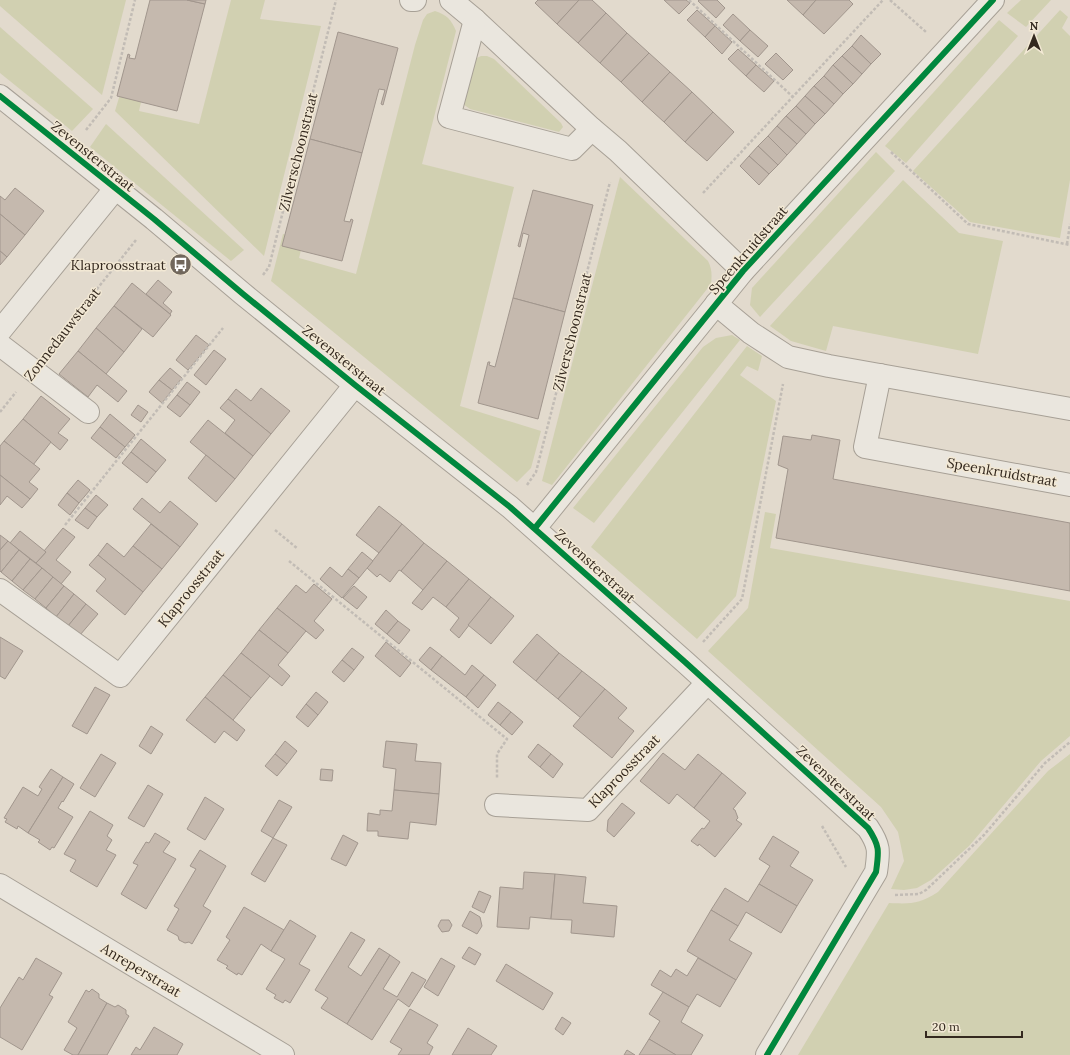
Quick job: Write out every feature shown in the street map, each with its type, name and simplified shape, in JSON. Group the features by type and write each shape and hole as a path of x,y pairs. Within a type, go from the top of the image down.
{"street":[{"path":"451,0 475,20 592,130 618,151 743,271"},
{"name":"Speenkruidstraat","path":"535,528 743,271 947,52 993,0"},
{"path":"475,20 448,117 572,149 592,130"},
{"name":"Zevensterstraat","path":"0,96 154,219 355,385 535,528 868,828 877,841 878,856 876,872 767,1055"},
{"path":"0,331 115,189"},
{"name":"Speenkruidstraat","path":"716,304 751,332 788,357 829,366 1070,409"},
{"path":"0,346 88,412"},
{"name":"Speenkruidstraat","path":"880,375 865,447 1070,485"},
{"name":"Klaproosstraat","path":"0,590 120,676 355,385"},
{"name":"Klaproosstraat","path":"496,805 588,810 707,682"},
{"name":"Anreperstraat","path":"0,885 283,1055"}],"path":[{"path":"69,152 111,98 135,0"},
{"path":"689,0 793,97"},
{"path":"683,214 883,0"},
{"path":"890,0 947,52"},
{"path":"870,133 968,224 1068,245 1070,224"},
{"path":"65,525 223,328"},
{"path":"685,662 742,599 788,357"},
{"path":"289,561 507,739 497,754 496,805"},
{"path":"868,885 891,895 919,894 926,890 984,835 1045,763 1070,742"}],"green space":[{"path":"0,0 126,0 102,95 0,6"},
{"path":"231,0 265,0 260,19 321,26 264,256 115,111 124,81 145,85 139,111 199,124"},
{"path":"1021,0 1051,0 1026,27 1007,13"},
{"path":"1060,10 1068,17 1062,28 1070,36 1070,180 1060,238 970,222 913,171"},
{"path":"435,11 448,18 456,31 422,164 514,187 460,406 541,431 531,468 517,482 271,281 283,234 304,238 299,258 356,274 415,45 423,20 427,14"},
{"path":"999,20 1018,36 906,163 885,146"},
{"path":"0,27 93,109 72,131 0,73"},
{"path":"481,56 487,56 494,59 561,123 563,127 559,132 470,109 463,104 475,59"},
{"path":"106,124 244,250 231,261 90,147"},
{"path":"876,152 895,171 760,317 750,305 752,288"},
{"path":"620,177 708,261 712,278 711,284 552,485 542,481"},
{"path":"903,180 959,233 1003,241 978,354 833,326 826,351 791,341 770,326"},
{"path":"732,335 740,340 594,523 573,508 703,347 716,338"},
{"path":"747,346 762,356 758,371 747,366 740,375 776,401 736,596 697,639 591,547"},
{"path":"765,512 776,514 770,548 1070,601 1070,736 1041,761 969,846 931,880 917,888 904,890 891,889 904,861 898,832 881,807 708,651 748,608"},
{"path":"1070,754 1070,1055 798,1055 889,903 920,901 938,892 1048,771"}],"building":[{"path":"150,0 187,0 205,4 177,111 117,96 128,54 130,55 129,58 135,59"},
{"path":"187,0 206,0 205,4"},
{"path":"538,0 579,0 557,24 535,3"},
{"path":"579,0 592,0 606,13 578,43 557,24"},
{"path":"664,0 686,0 690,3 679,14"},
{"path":"717,0 725,8 716,18 698,1"},
{"path":"787,0 816,0 803,15"},
{"path":"816,0 849,0 853,4 824,34 803,15"},
{"path":"697,10 715,26 705,37 687,20"},
{"path":"606,13 627,33 600,63 578,43"},
{"path":"733,14 750,30 740,41 723,25"},
{"path":"715,26 732,42 722,54 705,37"},
{"path":"750,30 768,46 758,57 740,41"},
{"path":"338,32 398,48 383,105 381,104 385,90 379,89 362,153 310,139"},
{"path":"627,33 649,53 621,82 600,63"},
{"path":"861,35 881,54 871,64 852,46"},
{"path":"852,46 871,64 862,74 842,56"},
{"path":"738,49 756,65 746,76 728,59"},
{"path":"649,53 670,72 642,102 621,82"},
{"path":"776,53 793,70 783,80 765,64"},
{"path":"842,56 862,74 853,84 833,65"},
{"path":"756,65 774,81 764,92 746,76"},
{"path":"833,65 853,84 843,94 824,76"},
{"path":"670,72 692,92 664,122 642,102"},
{"path":"824,76 843,94 834,104 814,86"},
{"path":"814,86 834,104 825,114 805,96"},
{"path":"692,92 713,112 685,142 664,122"},
{"path":"805,96 825,114 815,124 796,106"},
{"path":"796,106 815,124 806,134 786,116"},
{"path":"713,112 734,132 707,161 685,142"},
{"path":"786,116 806,134 797,144 777,126"},
{"path":"777,126 797,144 787,155 768,136"},
{"path":"768,136 787,155 778,165 758,146"},
{"path":"310,139 362,153 344,221 350,222 351,219 353,220 342,261 282,246"},
{"path":"758,146 778,165 769,174 749,156"},
{"path":"749,156 769,174 759,185 740,166"},
{"path":"15,188 44,211 25,235 0,214 0,196 5,200"},
{"path":"533,190 593,205 565,312 513,298 529,235 523,233 520,247 518,246"},
{"path":"0,214 25,235 7,257 0,251"},
{"path":"0,251 7,257 0,265"},
{"path":"158,280 172,292 163,303 172,311 170,314 146,294"},
{"path":"132,283 171,315 153,337 114,306"},
{"path":"513,298 565,312 538,419 478,403 488,362 490,362 489,365 495,367"},
{"path":"114,306 142,329 124,352 96,328"},
{"path":"96,328 124,352 106,374 78,351"},
{"path":"196,335 209,345 188,370 176,360"},
{"path":"214,350 226,359 206,385 194,375"},
{"path":"78,351 127,391 118,402 97,385 88,397 59,374"},
{"path":"170,368 182,378 172,390 159,380"},
{"path":"159,380 172,390 162,403 149,392"},
{"path":"187,382 200,392 190,405 177,395"},
{"path":"261,388 290,411 271,434 228,399 236,389 251,401"},
{"path":"177,395 190,405 180,417 167,407"},
{"path":"41,396 70,419 58,433 68,440 60,450 23,419"},
{"path":"228,399 271,434 253,456 225,433 235,420 220,408"},
{"path":"138,405 148,412 141,422 131,415"},
{"path":"110,414 135,435 125,447 100,427"},
{"path":"23,419 51,442 33,465 4,441"},
{"path":"208,420 253,456 235,479 190,442"},
{"path":"100,427 125,447 116,458 91,438"},
{"path":"812,435 840,440 833,479 1070,523 1070,591 776,538 788,469 778,465 783,436 811,440"},
{"path":"141,439 166,460 156,472 131,452"},
{"path":"4,441 40,469 29,482 38,489 30,499 0,475 0,446"},
{"path":"131,452 156,472 147,483 122,463"},
{"path":"206,455 235,479 216,502 188,478"},
{"path":"0,475 30,499 22,508 7,496 0,505"},
{"path":"78,480 90,490 79,503 67,493"},
{"path":"67,493 79,503 70,515 58,505"},
{"path":"96,495 108,505 97,517 85,508"},
{"path":"142,498 160,513 170,501 198,524 180,547 133,509"},
{"path":"379,506 402,524 379,553 356,535"},
{"path":"85,508 97,517 88,529 75,520"},
{"path":"151,524 180,547 162,569 133,546"},
{"path":"402,524 424,543 390,582 380,574 377,577 367,568"},
{"path":"63,528 75,537 56,560 71,572 61,584 36,563"},
{"path":"20,531 46,552 36,563 10,543"},
{"path":"0,535 8,541 0,550"},
{"path":"8,541 19,550 1,572 0,550"},
{"path":"107,543 124,557 133,546 162,569 143,592 98,555"},
{"path":"424,543 447,561 423,590 401,571"},
{"path":"19,550 30,559 12,581 1,572"},
{"path":"362,552 373,561 359,578 348,569"},
{"path":"98,555 143,592 125,615 96,591 106,579 89,565"},
{"path":"30,559 42,568 23,590 12,581"},
{"path":"447,561 469,579 446,607 433,597 422,610 412,603"},
{"path":"330,567 342,577 348,569 359,578 342,598 320,579"},
{"path":"42,568 53,577 35,599 23,590"},
{"path":"53,577 64,586 46,608 35,599"},
{"path":"469,579 491,597 459,638 450,630 459,618 446,607"},
{"path":"314,584 332,599 314,621 324,630 316,639 277,608 296,585 306,593"},
{"path":"64,586 74,594 56,617 46,608"},
{"path":"354,586 367,597 357,609 343,598"},
{"path":"74,594 86,604 68,626 56,617"},
{"path":"491,597 514,616 491,644 468,625"},
{"path":"86,604 98,614 80,635 68,626"},
{"path":"277,608 306,631 288,653 259,630"},
{"path":"386,610 398,621 387,634 375,624"},
{"path":"398,621 410,630 399,644 387,634"},
{"path":"259,630 288,653 278,665 290,676 282,686 241,653"},
{"path":"537,634 559,653 536,681 513,662"},
{"path":"0,637 23,651 5,679 0,676"},
{"path":"386,642 411,663 400,677 375,656"},
{"path":"430,647 442,656 431,670 419,660"},
{"path":"352,648 364,657 354,670 342,660"},
{"path":"241,653 270,676 251,698 223,675"},
{"path":"559,653 582,671 558,699 536,681"},
{"path":"442,656 465,675 472,665 484,675 466,697 431,670"},
{"path":"342,660 354,670 344,682 332,672"},
{"path":"582,671 605,689 581,718 558,699"},
{"path":"223,675 251,698 233,720 205,697"},
{"path":"484,675 496,685 478,708 466,697"},
{"path":"95,687 110,695 87,734 72,726"},
{"path":"605,689 627,708 618,718 634,731 612,758 573,726"},
{"path":"316,692 328,702 318,715 306,704"},
{"path":"205,697 245,730 237,741 224,731 215,743 186,720"},
{"path":"498,702 511,712 500,725 488,715"},
{"path":"306,704 318,715 308,727 296,717"},
{"path":"511,712 523,722 512,735 500,725"},
{"path":"151,726 163,734 151,754 139,746"},
{"path":"285,741 297,751 287,764 275,754"},
{"path":"386,741 417,744 415,761 441,763 439,794 394,790 396,769 383,767"},
{"path":"538,744 551,754 540,767 528,757"},
{"path":"663,753 685,770 698,754 722,773 694,808 677,794 669,804 640,781"},
{"path":"101,754 116,763 95,797 80,788"},
{"path":"275,754 287,764 277,776 265,766"},
{"path":"551,754 563,764 553,778 540,767"},
{"path":"51,769 63,777 28,833 18,826 17,829 5,822 7,819 4,818 23,787 38,796 42,789 39,787"},
{"path":"321,769 333,770 332,781 320,780"},
{"path":"722,773 746,793 733,809 735,810 738,818 736,820 742,824 715,857 699,844 698,846 691,841 710,821 694,808"},
{"path":"63,777 74,784 58,808 73,817 54,848 52,847 50,850 38,842 40,840 28,833"},
{"path":"148,785 163,794 144,827 128,818"},
{"path":"394,790 439,794 436,825 410,822 408,839 378,836 378,831 367,831 368,813 380,815 380,810 392,811"},
{"path":"205,797 224,809 205,840 187,829"},
{"path":"279,800 292,807 273,838 261,831"},
{"path":"622,803 635,813 614,837 607,831 608,820"},
{"path":"90,811 113,825 107,836 112,840 106,850 116,855 97,887 70,871 76,860 64,854"},
{"path":"155,833 170,842 163,852 176,859 146,909 121,894 138,865 133,863 146,842 149,843"},
{"path":"343,835 358,843 346,866 331,859"},
{"path":"773,836 799,852 790,866 813,880 797,906 759,884 770,866 759,859"},
{"path":"273,838 287,845 265,882 251,874"},
{"path":"200,850 226,866 203,906 211,911 192,944 179,940 178,936 167,930 179,909 174,906 196,869 190,866"},
{"path":"524,872 555,874 551,919 530,917 529,929 497,927 500,887 523,889"},
{"path":"555,874 586,877 583,903 617,906 614,937 571,933 572,920 551,919"},
{"path":"759,884 797,906 781,933 746,912 738,926 711,910 725,888 748,902"},
{"path":"479,891 491,896 484,913 472,907"},
{"path":"244,907 284,930 271,951 261,944 242,975 238,973 237,975 226,968 228,966 217,960 230,940 226,937"},
{"path":"711,910 738,926 729,940 752,953 736,980 687,951"},
{"path":"470,911 480,917 482,926 477,934 462,926"},
{"path":"290,920 316,936 299,964 310,970 290,1003 285,1000 283,1003 274,998 276,995 266,989 285,959 271,951"},
{"path":"441,920 449,920 452,925 449,931 442,932 438,926"},
{"path":"351,932 365,940 348,967 361,976 379,948 390,955 347,1024 321,1008 328,998 315,990"},
{"path":"469,947 481,954 475,965 462,958"},
{"path":"390,955 400,962 383,989 397,997 412,972 426,980 409,1007 398,999 372,1040 347,1024"},
{"path":"36,958 62,973 49,995 53,997 22,1050 0,1037 0,1008 19,977 23,980"},
{"path":"441,958 455,966 438,996 424,987"},
{"path":"698,958 736,980 720,1007 697,994 689,1007 651,985 660,970 671,977 676,969 687,976"},
{"path":"506,964 553,993 543,1010 496,981"},
{"path":"92,989 99,994 99,998 107,1003 78,1055 73,1055 64,1050 77,1028 68,1022 86,990 89,992"},
{"path":"663,992 689,1007 681,1022 703,1035 691,1055 676,1055 649,1039 660,1021 649,1014"},
{"path":"107,1003 115,1007 118,1005 126,1010 126,1014 129,1016 107,1055 78,1055"},
{"path":"410,1009 438,1025 427,1043 433,1047 429,1055 398,1055 402,1049 390,1042"},
{"path":"562,1017 571,1023 563,1035 555,1029"},
{"path":"154,1027 183,1044 177,1055 131,1055 136,1047 140,1050"},
{"path":"468,1028 497,1046 491,1055 452,1055"},
{"path":"649,1039 676,1055 639,1055"},
{"path":"627,1050 635,1055 624,1055"}],"cycle path":[{"path":"535,528 743,271 993,0"},
{"path":"0,96 154,219 355,385 510,507 685,662 868,828 877,844 878,849 876,872 767,1055"}],"place":[{"name":"Klaproosstraat","path":"181,265"}]}
